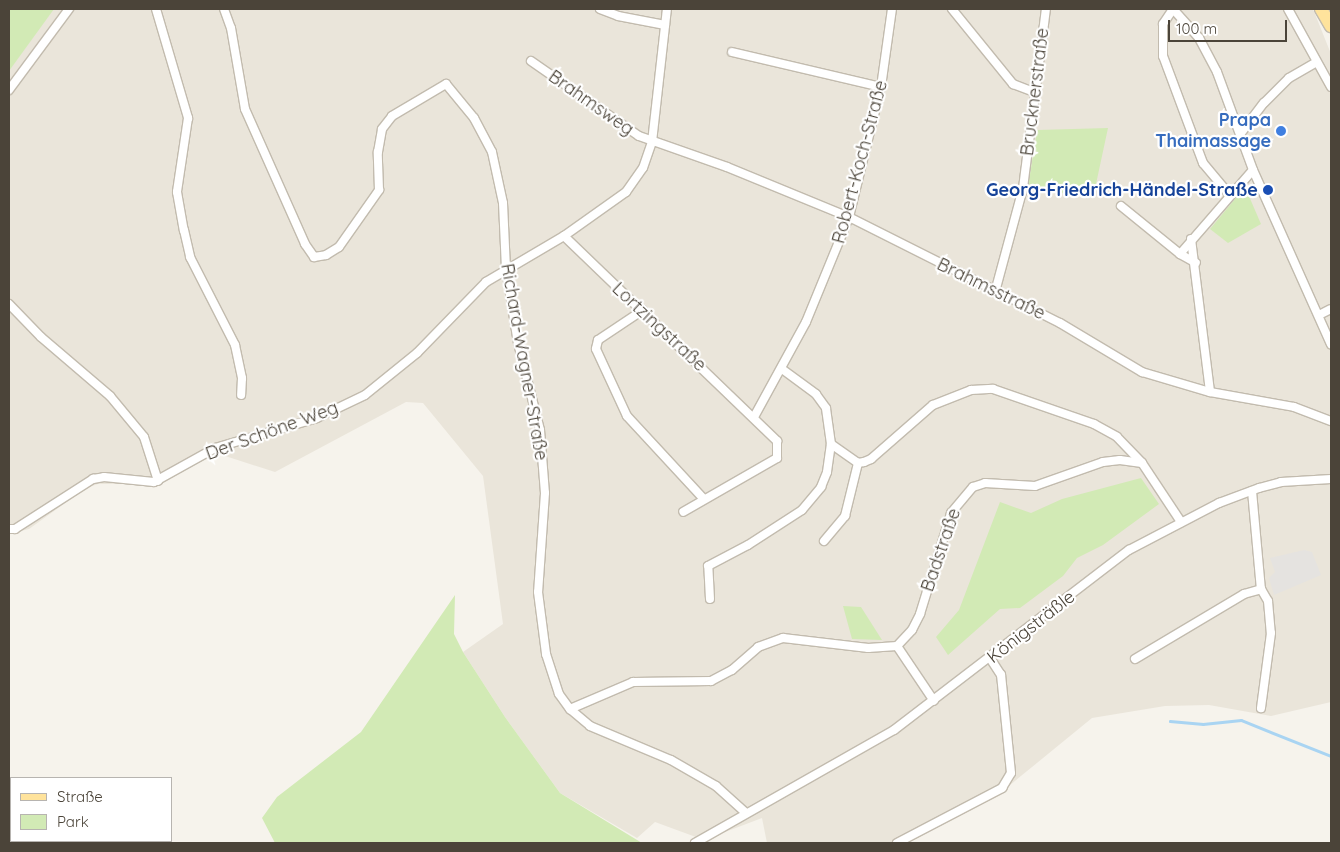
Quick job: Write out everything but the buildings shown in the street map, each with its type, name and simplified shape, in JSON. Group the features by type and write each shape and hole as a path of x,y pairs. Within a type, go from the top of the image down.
{"main road":[{"path":"1321,9 1331,26"}],"street":[{"path":"9,90 69,9"},
{"path":"156,9 188,118 177,192 184,230 190,257 235,345 242,378 241,395"},
{"name":"Richard-Wagner-Straße","path":"224,9 231,28 245,109 305,244 314,257 326,256 339,247 379,190 378,152 382,129 392,116 443,85 450,86 474,118 492,152 504,203 506,269 518,344 540,430 545,493 538,592 542,630 559,694 570,709 590,726 645,746 716,786 746,813"},
{"path":"600,9 618,16 665,25"},
{"name":"Der Schöne Weg","path":"9,528 15,529 93,479 104,477 146,483 158,481 215,448 317,418 365,395 418,353 486,282 564,236 626,192 643,168 652,142 667,9"},
{"name":"Robert-Koch-Straße","path":"754,418 809,317 849,217 882,87 892,9"},
{"path":"952,9 1013,84 1034,92"},
{"name":"Brucknerstraße","path":"994,292 1023,188 1046,9"},
{"path":"1229,194 1203,163 1165,63 1163,24 1173,9 1208,53 1241,133 1253,170 1331,344"},
{"path":"1288,9 1331,87"},
{"path":"732,52 882,87"},
{"name":"Brahmsweg","path":"531,60 639,136 652,142"},
{"path":"1241,133 1264,103 1289,78 1317,62"},
{"name":"Brahmsstraße","path":"652,142 727,167 849,217 994,292 1060,323 1142,372 1210,392 1294,407 1331,421"},
{"path":"1180,254 1229,194 1253,170"},
{"path":"1121,206 1180,254 1196,263"},
{"name":"Lortzingstraße","path":"564,236 777,441 776,458 703,498"},
{"path":"1192,239 1210,392"},
{"path":"9,304 41,337 110,396 144,437 158,481"},
{"path":"1319,315 1331,309"},
{"path":"643,310 598,340 596,349 628,416 703,498 683,512"},
{"path":"710,599 708,566 748,545 802,510 821,487 827,472 831,444 826,408 816,394 782,369"},
{"path":"858,463 871,459 933,405 951,396 980,389 1014,394 1094,424 1117,436 1142,463 1181,522"},
{"path":"831,444 858,463"},
{"name":"Badstraße","path":"897,646 912,630 920,614 951,513 973,487 985,483 1035,486 1103,462 1120,460 1142,463"},
{"path":"824,541 845,516 858,463"},
{"name":"Königsträßle","path":"695,843 894,730 1129,550 1181,522 1252,491 1281,482 1331,479"},
{"path":"1252,491 1260,589 1268,601 1271,650 1261,708"},
{"path":"1135,659 1244,594 1260,589"},
{"path":"570,709 633,682 711,681 732,670 758,647 783,638 868,648 897,646 934,701"},
{"path":"897,843 1002,788 1011,773 1000,675 990,658"}],"shaded area":[{"path":"9,9 1313,9 1331,54 1331,702 1271,716 1209,705 1165,706 1092,718 999,794 905,843 767,843 762,818 704,840 655,822 637,838 560,793 505,717 463,652 503,624 483,476 423,403 406,402 275,472 216,453 155,484 98,484 86,488 29,529 9,534"},
{"path":"1304,550 1312,552 1321,575 1274,595 1269,578 1275,572 1270,558"}],"green space":[{"path":"9,9 54,9 9,71"},
{"path":"1108,128 1093,198 1028,187 1037,130"},
{"path":"1245,187 1261,224 1228,243 1210,229"},
{"path":"1141,478 1159,504 1103,545 1077,558 1063,576 1020,608 1000,609 948,655 936,637 959,610 1000,502 1031,513 1062,499"},
{"path":"455,595 454,634 463,652 505,717 560,793 642,843 275,843 262,818 277,797 361,732"},
{"path":"843,606 861,607 882,640 852,639"}],"waterway":[{"path":"1170,721 1203,724 1241,720 1331,756"}],"place":[{"name":"Prapa Thaimassage","path":"1281,131"},
{"name":"Georg-Friedrich-Händel-Straße","path":"1268,190"}]}
